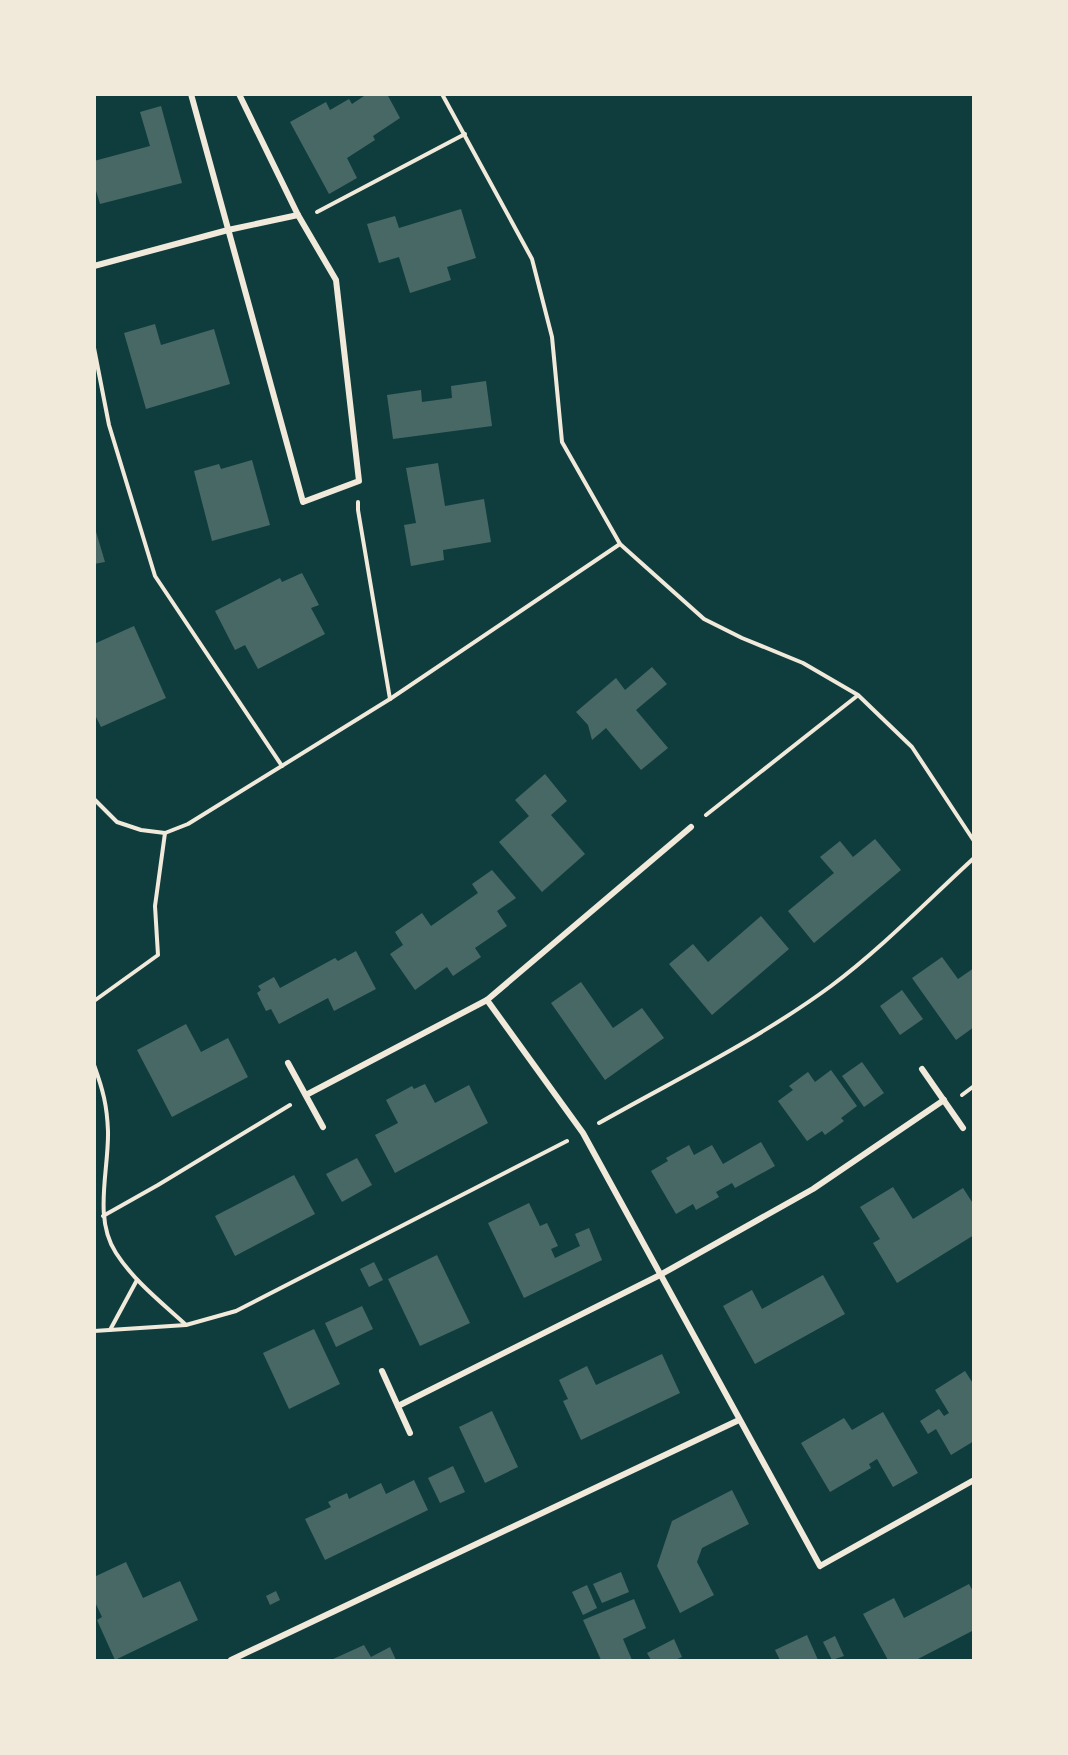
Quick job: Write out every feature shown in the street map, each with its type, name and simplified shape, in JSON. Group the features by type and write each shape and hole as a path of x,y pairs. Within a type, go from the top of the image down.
{"street":[{"path":"191,94 303,502 359,481 336,279 298,215 239,94"},
{"path":"94,266 228,230 298,215"},
{"path":"306,1095 487,999 691,827"},
{"path":"487,999 583,1133 820,1566 974,1480"},
{"path":"288,1063 323,1127"},
{"path":"922,1068 963,1128"},
{"path":"398,1406 660,1275 813,1189 944,1100"},
{"path":"382,1371 410,1433"},
{"path":"231,1660 739,1420"}],"path":[{"path":"442,94 532,259 552,337 562,442 620,544 704,619 742,638 803,663 858,695 912,747 974,841"},
{"path":"298,215 320,212 465,134"},
{"path":"94,348 109,425 155,576 282,766"},
{"path":"359,481 357,510 390,699"},
{"path":"94,799 117,822 141,830 165,833 188,824 390,699 620,544"},
{"path":"691,827 858,695"},
{"path":"94,1001 158,955 155,906 165,833"},
{"path":"94,1331 186,1325 236,1311 583,1133 773,1025 831,986 876,949 974,858"},
{"path":"94,1065 105,1095 108,1133 103,1216 114,1251 137,1280 186,1325"},
{"path":"103,1216 306,1095"},
{"path":"110,1330 137,1280"}],"building":[{"path":"367,94 387,94 400,118 373,136 375,140 347,158 357,178 329,194 290,122 326,102 330,110 349,99 352,104"},
{"path":"161,106 182,183 100,204 94,184 94,161 150,146 140,112"},
{"path":"461,209 476,258 447,267 451,280 410,293 399,257 379,263 367,224 395,216 399,228"},
{"path":"155,324 161,345 214,329 230,384 146,409 124,333"},
{"path":"486,381 492,426 393,439 387,395 421,390 422,402 452,398 451,386"},
{"path":"252,460 270,525 212,541 194,471 219,464 221,469"},
{"path":"438,463 445,506 484,499 491,542 443,550 444,560 411,566 404,525 416,523 406,468"},
{"path":"94,525 105,562 94,564"},
{"path":"302,573 319,605 311,608 325,634 258,669 245,645 235,650 215,611 280,578 282,582"},
{"path":"134,626 166,698 101,727 94,713 94,644"},
{"path":"652,667 667,684 636,710 668,748 641,770 606,728 592,740 588,725 576,712 616,678 625,690"},
{"path":"545,774 567,801 551,815 585,854 542,892 499,842 529,816 515,800"},
{"path":"875,839 901,870 814,943 788,911 834,873 820,857 840,841 853,857"},
{"path":"492,870 516,898 497,911 507,926 475,948 481,957 453,976 447,967 415,990 390,954 403,945 395,932 422,913 431,926 478,893 472,884"},
{"path":"761,916 789,949 712,1015 669,964 693,944 708,962"},
{"path":"356,951 376,989 334,1011 328,998 279,1024 271,1009 266,1011 257,993 261,990 258,986 274,977 280,988 335,958 338,961"},
{"path":"942,957 958,979 974,968 974,1027 956,1040 912,978"},
{"path":"581,982 613,1028 642,1008 664,1038 605,1080 551,1003"},
{"path":"902,990 923,1019 900,1035 880,1006"},
{"path":"186,1024 201,1052 228,1038 248,1077 172,1117 137,1050"},
{"path":"862,1062 884,1093 864,1107 842,1076"},
{"path":"831,1070 857,1106 841,1118 844,1121 825,1135 822,1131 807,1141 778,1101 793,1090 789,1086 808,1072 815,1082"},
{"path":"425,1084 435,1103 469,1085 488,1123 395,1173 375,1135 398,1123 386,1100 412,1086 414,1089"},
{"path":"761,1142 775,1166 735,1188 732,1183 716,1192 719,1197 696,1210 693,1204 676,1214 651,1171 668,1161 666,1158 689,1145 694,1155 712,1145 723,1164"},
{"path":"357,1158 372,1185 342,1202 326,1174"},
{"path":"294,1175 315,1214 235,1256 215,1216"},
{"path":"893,1187 913,1219 963,1188 974,1205 974,1235 897,1283 873,1243 880,1239 860,1207"},
{"path":"529,1203 540,1226 547,1223 558,1246 551,1249 555,1258 580,1246 575,1234 589,1228 602,1260 524,1298 488,1223"},
{"path":"437,1255 470,1323 420,1346 388,1279"},
{"path":"374,1262 383,1280 369,1287 360,1269"},
{"path":"823,1275 845,1314 755,1364 723,1306 752,1290 762,1309"},
{"path":"362,1306 373,1329 336,1347 325,1323"},
{"path":"314,1329 340,1384 289,1409 263,1353"},
{"path":"662,1354 680,1393 581,1440 563,1401 568,1399 559,1380 587,1366 596,1385"},
{"path":"965,1371 974,1385 974,1441 951,1455 936,1429 928,1434 920,1421 939,1409 944,1416 949,1413 935,1390"},
{"path":"492,1411 518,1467 485,1483 459,1427"},
{"path":"883,1412 918,1473 893,1487 877,1459 869,1464 871,1468 830,1492 801,1443 844,1418 852,1430"},
{"path":"453,1466 465,1492 440,1503 428,1478"},
{"path":"414,1480 428,1510 325,1560 305,1519 331,1507 328,1502 347,1493 349,1499 381,1483 386,1494"},
{"path":"732,1490 749,1524 702,1548 697,1562 714,1595 680,1613 657,1566 672,1521"},
{"path":"126,1562 143,1598 180,1581 198,1620 115,1660 97,1620 102,1617 94,1600 94,1577"},
{"path":"621,1572 629,1592 602,1603 593,1584"},
{"path":"969,1584 974,1593 974,1630 916,1660 888,1660 863,1614 894,1598 904,1618"},
{"path":"587,1585 597,1608 583,1615 572,1592"},
{"path":"276,1591 280,1600 270,1605 266,1596"},
{"path":"634,1599 646,1628 623,1639 632,1660 601,1660 583,1620"},
{"path":"807,1635 818,1660 780,1660 775,1650"},
{"path":"835,1636 844,1656 832,1660 823,1642"},
{"path":"674,1639 682,1657 675,1660 651,1660 647,1653"},
{"path":"364,1645 371,1657 390,1647 396,1660 331,1660"}]}
